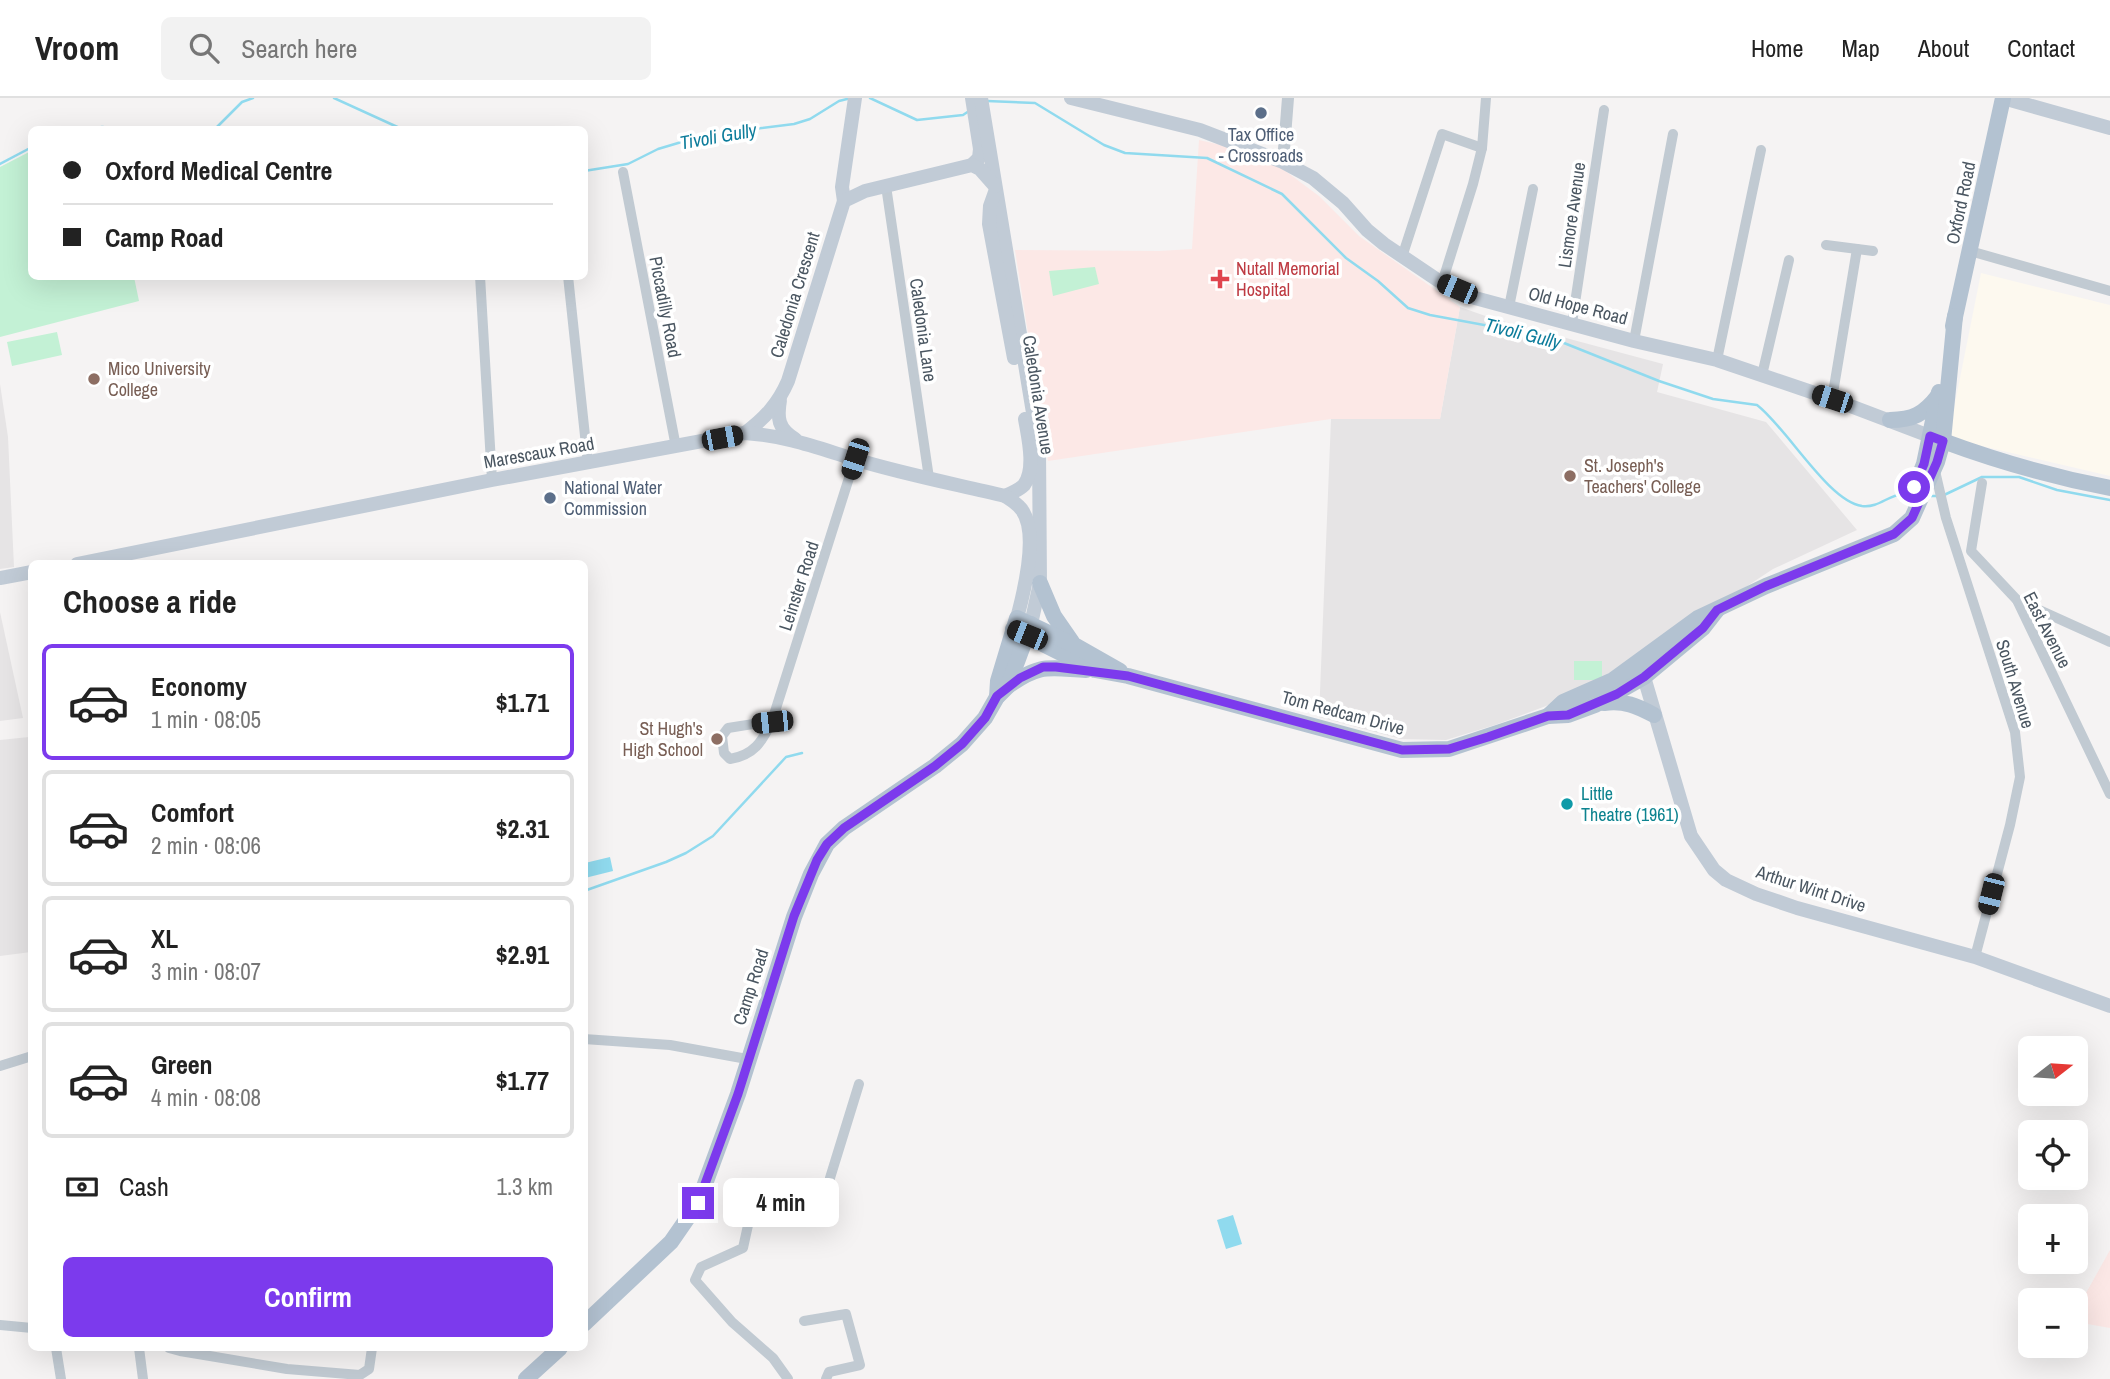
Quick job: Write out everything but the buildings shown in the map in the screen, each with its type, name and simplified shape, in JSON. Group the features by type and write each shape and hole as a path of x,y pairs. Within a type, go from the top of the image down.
{"main road":[{"name":"Old Hope Road","path":"1071,98 1200,130 1283,162 1313,178 1343,203 1367,230 1402,257 1442,283 1475,298 1634,341 1717,359 1981,455 2110,488"},
{"path":"2003,98 2110,128"},
{"name":"Oxford Road","path":"1936,438 1938,397 2003,98"},
{"name":"Caledonia Crescent","path":"796,440 779,424 777,415 844,201 842,187 855,100"},
{"path":"844,201 865,191 972,165 978,158 980,149 977,103"},
{"name":"Caledonia Avenue","path":"977,103 996,188 1039,449 1040,583 1022,626"},
{"path":"972,165 980,169 996,188"},
{"name":"Caledonia Avenue","path":"996,188 990,206 989,224 1025,421 1030,465 1025,483 1005,496"},
{"name":"Oxford Road","path":"1936,438 1955,316"},
{"path":"1890,420 1913,419 1938,397"},
{"name":"Caledonia Crescent","path":"745,433 766,417 780,399"},
{"name":"Marescaux Road","path":"97,560 492,480 745,433 796,440 855,459 1005,496"},
{"name":"Tom Redcam Drive","path":"1022,626 1095,670 1128,676 1402,750 1449,749 1548,716 1568,715 1595,705 1640,671 1698,618 1766,586 1894,534 1912,518 1934,468 1936,438"},
{"name":"Tom Redcam Drive","path":"1833,560 1888,526 1905,511 1936,438"},
{"path":"1934,468 1943,460 1955,456 1981,455"},
{"path":"1005,496 1022,510 1029,533 1022,626"},
{"path":"0,578 28,573"},
{"path":"1040,583 1054,616 1076,646"},
{"name":"Tom Redcam Drive","path":"1022,626 1076,646 1128,676"},
{"name":"Camp Road","path":"588,1320 671,1242 698,1203 738,1094 794,916 827,844 844,828 935,766 962,744 985,718 1003,691 1022,626"},
{"path":"1003,691 1030,672 1043,667 1095,670"},
{"name":"Tom Redcam Drive","path":"1548,716 1563,702 1640,671"},
{"name":"Arthur Wint Drive","path":"1640,671 1691,836 1714,870 1726,880 1797,908 1975,957 2110,1006"},
{"path":"1595,705 1630,703 1654,715"},
{"path":"527,1379 557,1351"}],"street":[{"path":"1283,162 1288,98"},
{"path":"1442,283 1482,148 1486,98"},
{"name":"Lismore Avenue","path":"1572,323 1604,110"},
{"path":"1402,257 1442,134 1482,148"},
{"path":"1634,341 1673,134"},
{"path":"1717,359 1761,150"},
{"name":"Piccadilly Road","path":"623,173 676,447"},
{"name":"Caledonia Lane","path":"886,186 929,478"},
{"path":"1509,307 1533,189"},
{"path":"1826,245 1873,251"},
{"path":"1832,399 1857,249"},
{"path":"1970,251 2110,291"},
{"path":"1762,375 1789,260"},
{"path":"480,280 492,480"},
{"path":"568,280 588,464"},
{"name":"Leinster Road","path":"772,722 728,728 722,736 724,753 730,759 751,752 764,738 772,722 855,459"},
{"name":"South Avenue","path":"1934,468 1955,545 2015,732 2020,777 1975,957"},
{"name":"East Avenue","path":"1982,483 1971,551 2017,600 2110,794"},
{"path":"2017,600 2110,642"},
{"path":"588,1039 670,1045 747,1059"},
{"path":"0,1066 28,1057"},
{"path":"788,1379 773,1358 732,1322 695,1280 701,1267 743,1248 752,1207 827,1212 830,1178 859,1084"},
{"path":"804,1321 846,1314 860,1365 829,1372 826,1379"},
{"path":"0,1325 28,1328"},
{"path":"56,1351 61,1379"},
{"path":"139,1351 143,1379"},
{"path":"180,1351 288,1374 363,1375 369,1369 372,1351"}],"shaded area":[{"name":"Nutall Memorial Hospital","path":"1199,140 1247,151 1284,170 1319,196 1359,236 1460,307 1440,419 1331,419 1048,461 1015,250 1192,249"},
{"path":"1981,273 2110,305 2110,476 1948,438"},
{"name":"St. Joseph's Teachers' College","path":"1460,307 1491,318 1663,364 1657,392 1766,422 1857,530 1773,569 1599,686 1495,725 1446,740 1401,739 1319,717 1331,419 1440,419"},
{"path":"0,384 8,437 14,567 0,569"},
{"path":"0,612 23,718 0,721"},
{"path":"28,737 28,952 0,956 0,740"},
{"path":"2110,1250 2110,1328 2088,1324 2088,1289"}],"green space":[{"path":"28,153 28,280 135,280 139,301 0,337 0,167"},
{"path":"1095,267 1099,284 1053,296 1049,271"},
{"path":"57,332 62,355 12,366 7,342"},
{"path":"1574,661 1602,661 1602,680 1574,680"}],"water":[{"path":"610,857 613,871 588,877 588,862"},
{"path":"1233,1215 1242,1244 1226,1249 1217,1220"}],"waterway":[{"name":"Tivoli Gully","path":"218,126 242,102 253,98"},
{"name":"Tivoli Gully","path":"334,98 395,126"},
{"name":"Tivoli Gully","path":"588,170 628,164 658,149 705,135 794,124 810,119 839,101 851,98"},
{"name":"Tivoli Gully","path":"870,98 917,120 963,115 969,111"},
{"name":"Tivoli Gully","path":"987,101 1035,103 1104,145 1125,153 1207,158 1282,194 1346,258 1378,281 1408,308 1430,315 1549,337 1659,381 1713,399 1757,405 1822,478 1849,501 1868,506 1903,494"},
{"name":"Tivoli Gully","path":"0,164 28,149"},
{"name":"Tivoli Gully","path":"1928,496 1942,496 1982,477 2019,477 2057,490 2110,500"},
{"path":"588,890 666,862 713,836 786,757 802,753"}],"place":[{"name":"Tax Office - Crossroads","path":"1261,113"},
{"name":"Nutall Memorial Hospital","path":"1220,279"},
{"name":"Mico University College","path":"94,379"},
{"name":"St. Joseph's Teachers' College","path":"1570,476"},
{"name":"National Water Commission","path":"550,498"},
{"name":"St Hugh's High School","path":"717,739"},
{"name":"Little Theatre (1961)","path":"1567,804"}],"route":[{"path":"698,1203 738,1094 794,916 817,860 827,844 844,828 935,766 962,744 985,718 997,696 1030,672 1043,667 1056,667 1128,676 1402,750 1449,749 1548,716 1568,715 1595,705 1644,677 1703,628 1717,610 1766,586 1894,534 1912,518 1937,462 1943,441 1930,436 1924,464 1914,487"}]}
